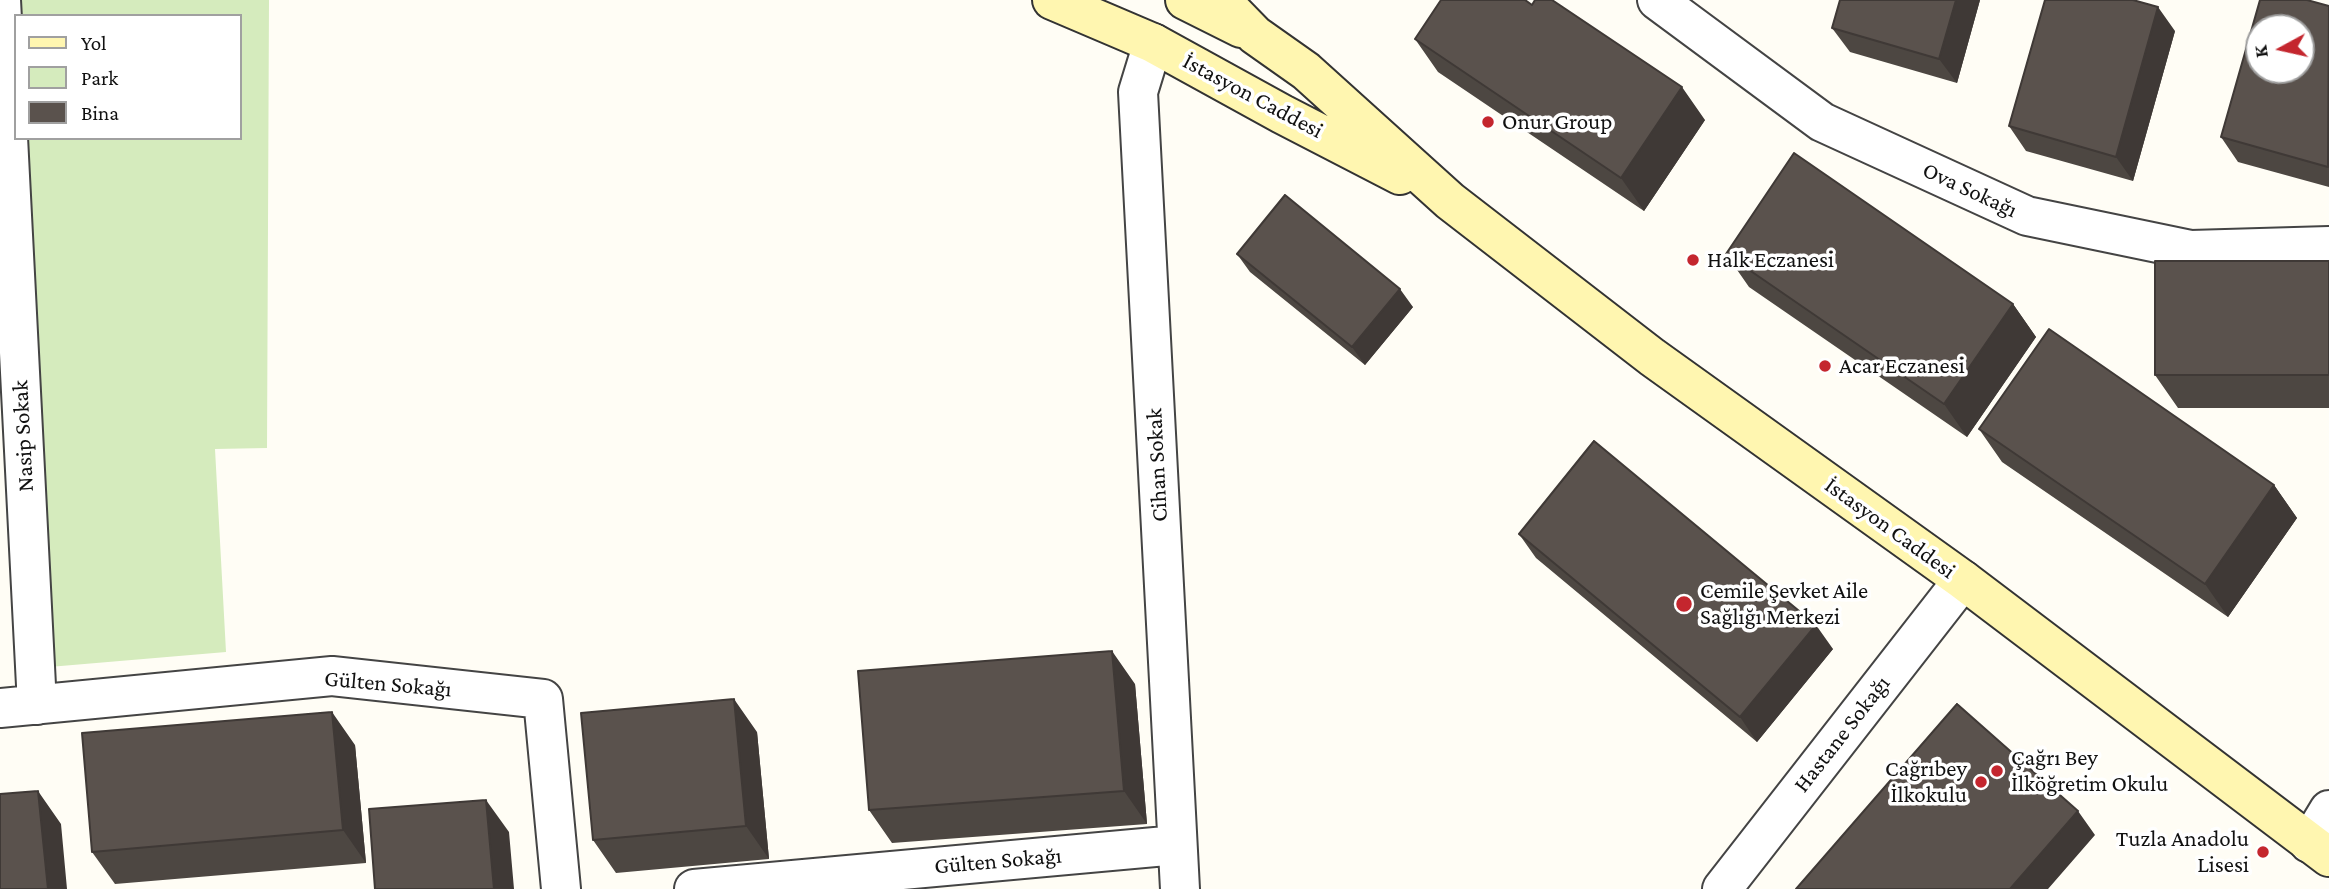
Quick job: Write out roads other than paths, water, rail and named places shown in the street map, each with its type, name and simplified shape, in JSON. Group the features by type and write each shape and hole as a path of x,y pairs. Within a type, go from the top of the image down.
{"street":[{"name":"Nasip Sokak","path":"1,0 19,706"},
{"name":"İstasyon Caddesi","path":"1052,0 1153,43 1450,201"},
{"path":"1185,0 1255,35"},
{"name":"İstasyon Caddesi","path":"1221,0 1255,35 1306,71 1450,201 1652,357 1963,580 2319,850"},
{"name":"Ova Sokağı","path":"1657,0 1822,122 2027,216 2191,250 2329,246"},
{"name":"Cihan Sokak","path":"1153,43 1138,92 1180,889"},
{"name":"Hastane Sokağı","path":"1722,889 1963,580"},
{"name":"Gülten Sokağı","path":"19,706 332,676 543,699 561,889"},
{"path":"2319,850 2329,810"},
{"name":"Gülten Sokağı","path":"694,889 1177,845"}],"place":[{"name":"Onur Group","path":"1488,122"},
{"name":"Halk Eczanesi","path":"1693,260"},
{"name":"Acar Eczanesi","path":"1825,366"},
{"name":"Cemile Şevket Aile Sağlığı Merkezi","path":"1684,604"},
{"name":"Çağrı Bey İlköğretim Okulu","path":"1997,771"},
{"name":"Cağrıbey İlkokulu","path":"1981,782"},
{"name":"Tuzla Anadolu Lisesi","path":"2263,852"}]}
